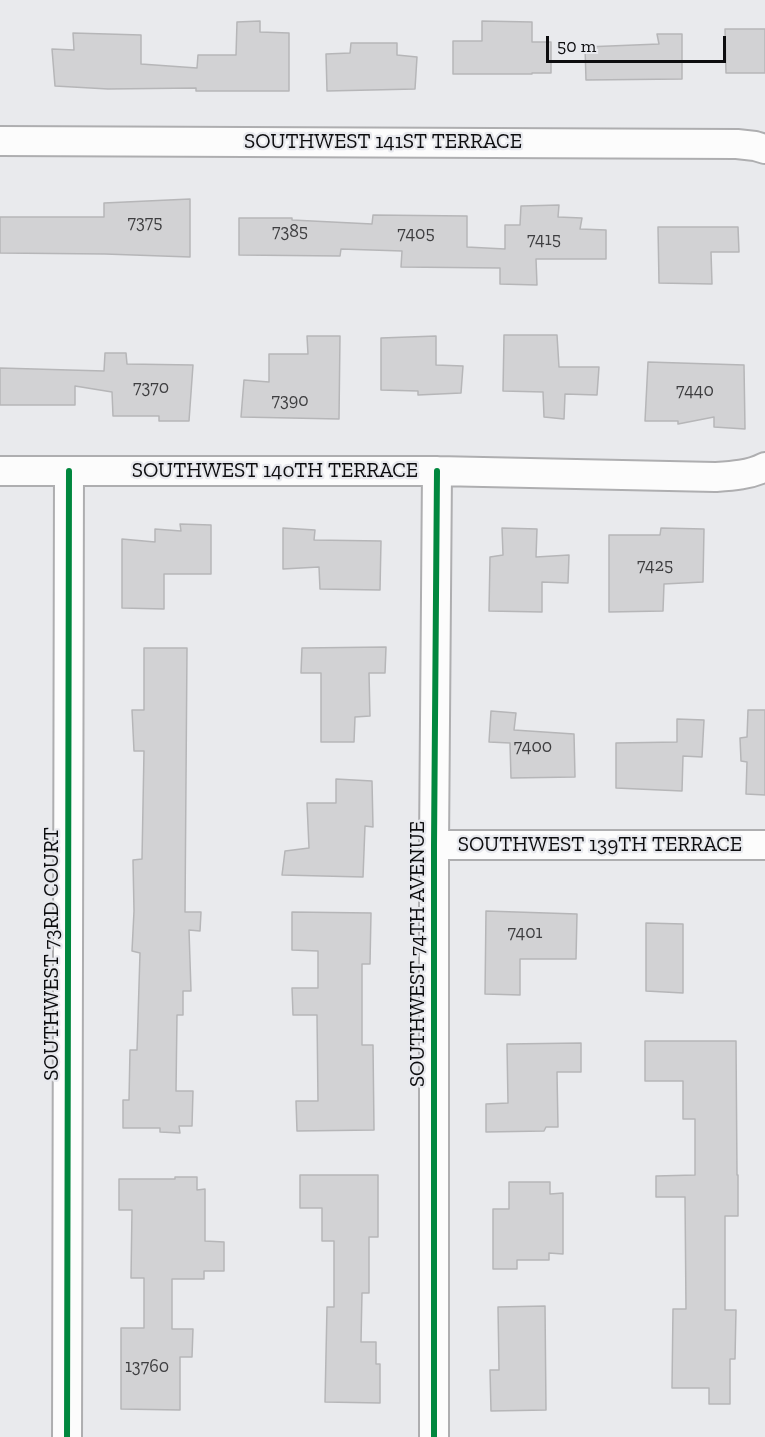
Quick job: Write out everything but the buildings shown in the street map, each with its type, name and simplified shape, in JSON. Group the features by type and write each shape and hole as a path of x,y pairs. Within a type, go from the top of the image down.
{"street":[{"name":"SOUTHWEST 141ST TERRACE","path":"0,141 737,144 765,149"},
{"name":"SOUTHWEST 140TH TERRACE","path":"0,471 437,471 715,477 746,473 765,467"},
{"name":"SOUTHWEST 73RD COURT","path":"67,1437 69,471"},
{"name":"SOUTHWEST 74TH AVENUE","path":"434,1437 434,845 437,471"},
{"name":"SOUTHWEST 139TH TERRACE","path":"434,845 765,845"}],"cycle path":[{"path":"67,1437 69,471"},
{"path":"434,1437 434,845 437,471"}]}
